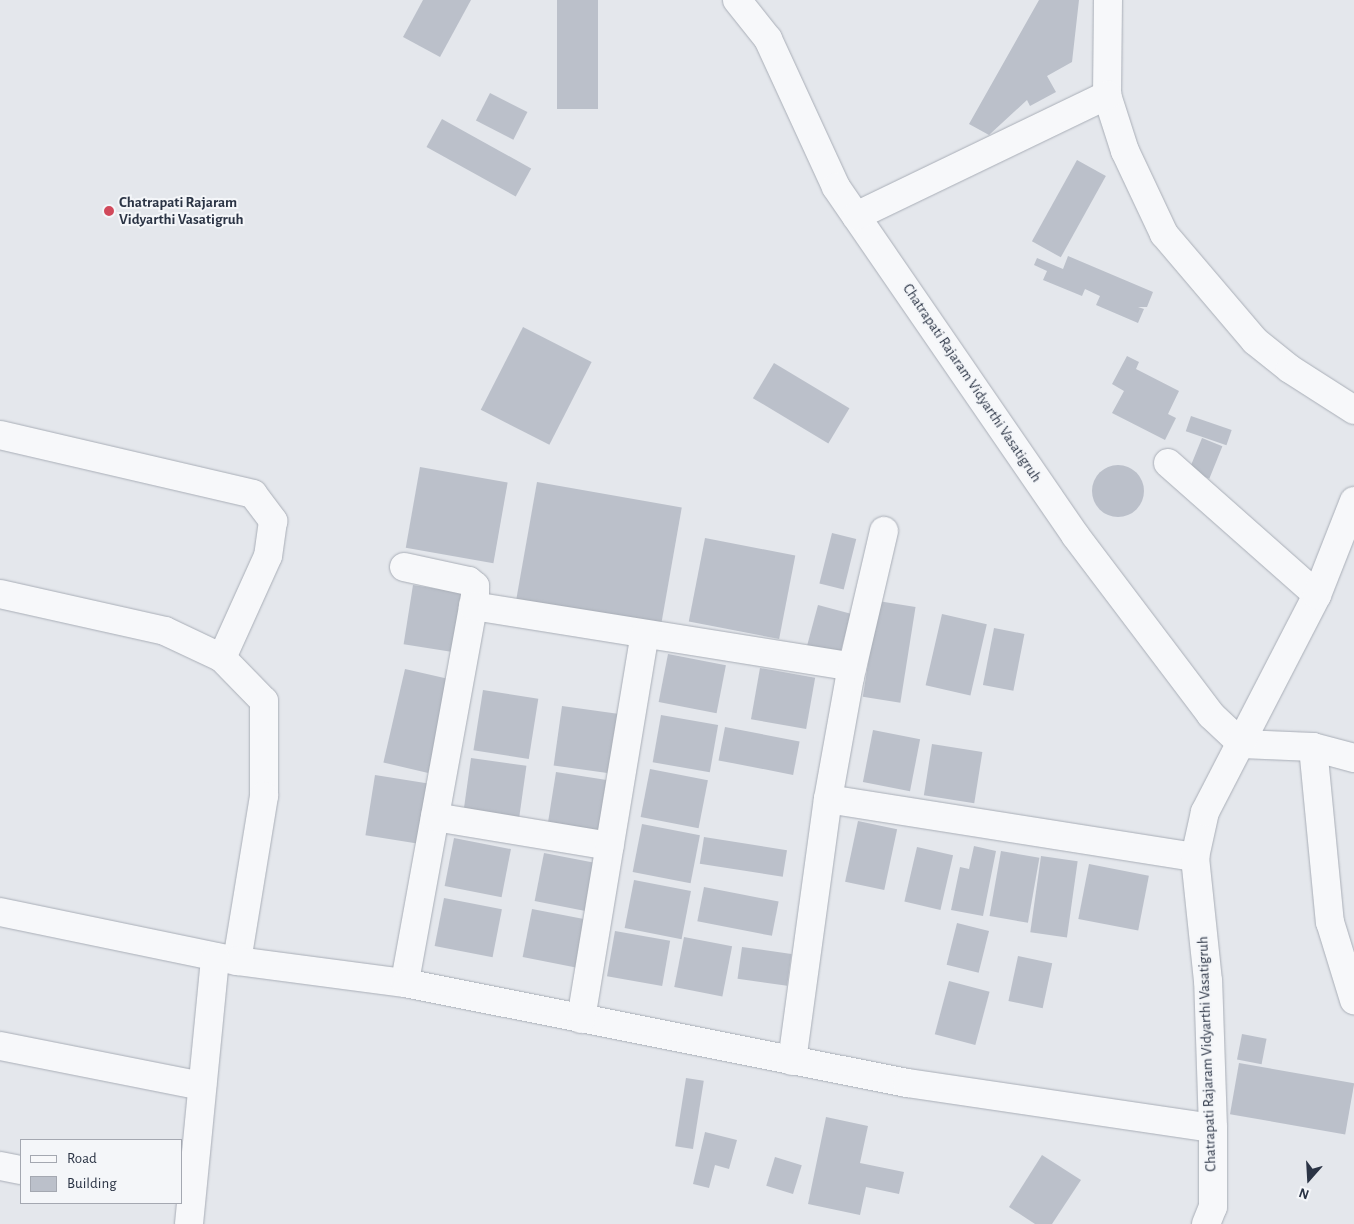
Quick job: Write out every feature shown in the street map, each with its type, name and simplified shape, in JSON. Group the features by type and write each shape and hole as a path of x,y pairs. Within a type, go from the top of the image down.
{"street":[{"name":"Chatrapati Rajaram Vidyarthi Vasatigruh","path":"737,0 768,39 836,187 1075,535 1211,715 1242,744"},
{"path":"1108,0 1107,95 1146,195 1164,234 1190,269 1255,340 1290,369 1354,410"},
{"path":"856,216 1107,95"},
{"path":"0,434 253,494 273,521 268,556 222,658"},
{"path":"1168,462 1317,595"},
{"name":"Chatrapati Rajaram Vidyarthi Vasatigruh","path":"1206,1224 1213,1207 1213,1128 1208,981 1195,857 1205,812 1242,744 1317,595 1354,501"},
{"path":"792,1061 828,798 852,666 884,531"},
{"path":"404,567 468,581 475,586 473,606 405,983"},
{"path":"0,594 165,631 222,658 264,700 264,796 226,959 202,1086 187,1209"},
{"path":"473,606 852,666"},
{"path":"581,1019 645,634"},
{"path":"1242,744 1313,748 1354,758"},
{"path":"1313,748 1330,922 1354,1000"},
{"path":"828,798 1195,857"},
{"path":"435,817 610,846"},
{"path":"0,912 226,959 405,983 908,1083 1213,1128"},
{"path":"0,1046 202,1086"},
{"path":"0,1166 20,1170"}],"building":[{"path":"423,0 471,0 440,57 403,37"},
{"path":"557,0 598,0 598,109 557,109"},
{"path":"1039,0 1079,0 1072,62 1047,76 1056,92 1030,106 1027,100 989,135 969,124"},
{"path":"490,93 527,112 513,140 476,121"},
{"path":"442,119 531,168 516,196 426,147"},
{"path":"1077,160 1106,176 1061,257 1032,241"},
{"path":"1068,256 1153,292 1147,307 1138,307 1144,309 1138,323 1096,305 1100,296 1085,289 1082,296 1043,280 1047,271 1034,265 1037,258 1063,269"},
{"path":"523,327 592,362 549,445 481,410"},
{"path":"1127,356 1139,362 1136,369 1179,391 1168,414 1176,418 1165,440 1112,413 1124,391 1112,384"},
{"path":"774,363 849,408 828,443 753,398"},
{"path":"1191,416 1232,430 1226,445 1186,431"},
{"path":"1202,438 1222,446 1209,479 1189,470"},
{"path":"1113,465 1123,465 1137,472 1144,486 1144,496 1137,510 1123,517 1113,517 1103,513 1096,506 1092,496 1092,486 1096,476 1103,469"},
{"path":"420,467 508,482 493,563 406,548"},
{"path":"537,482 682,508 660,630 515,604"},
{"path":"832,533 856,539 844,590 819,583"},
{"path":"705,538 795,556 779,639 689,621"},
{"path":"413,585 468,594 459,653 404,644"},
{"path":"878,601 916,607 900,703 863,697"},
{"path":"818,605 851,614 840,654 807,646"},
{"path":"942,614 987,624 970,695 926,685"},
{"path":"994,628 1024,634 1013,691 983,685"},
{"path":"668,654 726,665 717,713 659,702"},
{"path":"760,668 815,678 806,729 751,719"},
{"path":"405,669 450,679 428,773 383,763"},
{"path":"483,690 538,699 529,759 473,750"},
{"path":"562,706 617,714 609,773 554,765"},
{"path":"661,715 718,725 710,772 653,762"},
{"path":"725,727 800,742 793,775 719,760"},
{"path":"873,730 920,739 910,791 863,782"},
{"path":"932,744 982,752 974,803 924,795"},
{"path":"471,758 526,766 518,825 463,817"},
{"path":"650,769 708,780 699,828 641,817"},
{"path":"556,772 611,781 602,840 547,831"},
{"path":"375,775 431,784 422,844 365,835"},
{"path":"858,821 897,829 884,890 845,882"},
{"path":"642,824 700,835 691,883 633,872"},
{"path":"704,837 787,850 783,877 700,864"},
{"path":"454,838 511,849 502,897 445,886"},
{"path":"974,846 996,851 983,916 951,910 960,867 969,869"},
{"path":"917,847 953,855 940,910 904,902"},
{"path":"1001,851 1039,858 1028,923 990,916"},
{"path":"544,853 601,864 592,912 535,901"},
{"path":"1041,856 1078,861 1067,937 1030,932"},
{"path":"1089,864 1149,876 1138,931 1078,919"},
{"path":"634,880 691,891 682,939 625,928"},
{"path":"704,887 779,902 772,936 697,921"},
{"path":"444,898 502,909 493,957 435,946"},
{"path":"532,909 589,920 580,968 523,957"},
{"path":"957,923 989,931 979,973 947,965"},
{"path":"615,931 670,941 662,986 607,976"},
{"path":"684,937 732,946 722,996 674,987"},
{"path":"742,947 792,954 787,986 738,979"},
{"path":"1018,956 1052,963 1043,1008 1008,1001"},
{"path":"949,981 990,992 975,1045 935,1034"},
{"path":"1242,1034 1267,1039 1262,1064 1237,1060"},
{"path":"1239,1063 1354,1083 1345,1135 1230,1114"},
{"path":"686,1078 704,1081 693,1149 675,1146"},
{"path":"826,1117 868,1126 860,1163 904,1172 899,1194 866,1187 860,1215 808,1204"},
{"path":"705,1132 737,1140 729,1169 715,1165 709,1188 693,1184"},
{"path":"1042,1155 1081,1180 1052,1224 1035,1224 1009,1207"},
{"path":"775,1157 802,1165 793,1194 766,1186"}],"place":[{"name":"Chatrapati Rajaram Vidyarthi Vasatigruh","path":"109,211"}]}
